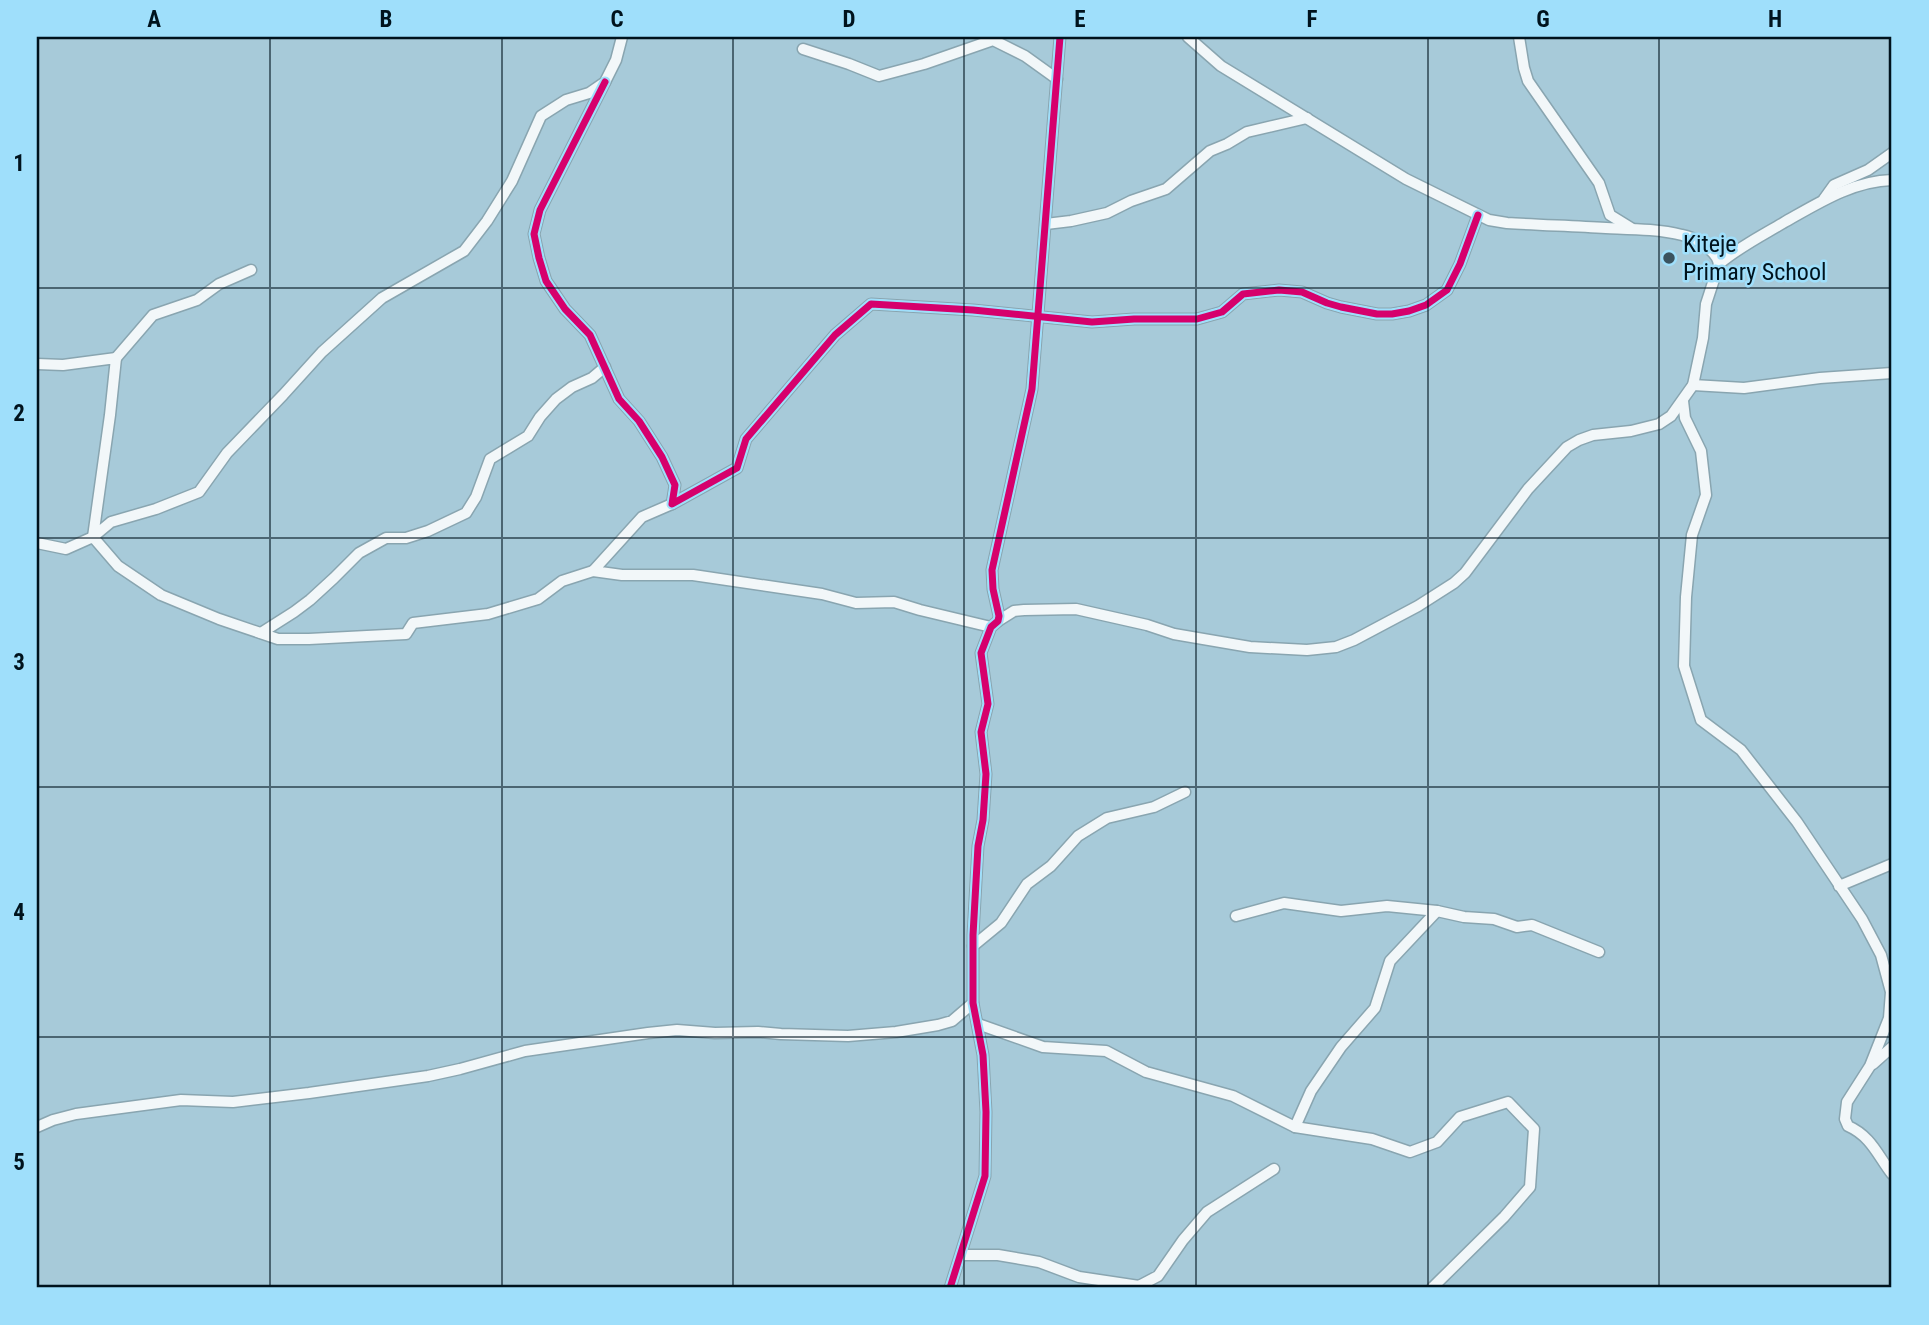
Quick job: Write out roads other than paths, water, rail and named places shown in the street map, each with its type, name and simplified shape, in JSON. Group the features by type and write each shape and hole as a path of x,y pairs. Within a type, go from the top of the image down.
{"street":[{"path":"950,1288 985,1176 983,1055 973,1003 978,846 986,774 981,732 988,709 981,653 999,616 992,570 1032,388 1060,37"},
{"path":"251,270 219,284 197,300 153,315 116,358 93,537 118,566 161,594 219,620 278,639 406,634 413,623 488,614 538,599 562,581 593,571 622,575 693,575 822,594 856,603 894,601 920,610 994,624 1014,611 1076,609 1174,634 1250,647 1307,650 1336,647 1418,606 1454,583 1465,573 1528,489 1567,447 1593,435 1631,431 1659,424 1671,416 1693,385 1703,338 1706,304 1719,259 1697,241 1684,235 1489,220 1406,179 1221,66 1188,37"},
{"path":"1520,37 1528,81 1599,183 1610,215 1632,229"},
{"path":"624,38 616,60 540,210 534,234 546,281 565,309 590,335 619,399 639,421 662,457 675,485 672,504"},
{"path":"803,49 879,76 924,64 993,40 1025,56 1057,79"},
{"path":"37,542 66,549 93,537 111,522 156,509 199,492 227,453 322,352 383,298 464,251 512,181 541,116 566,100 589,93 605,82"},
{"path":"1046,224 1107,213 1166,189 1210,151 1247,132 1307,118"},
{"path":"1823,200 1834,185 1868,170 1892,153"},
{"path":"1719,264 1736,250 1823,200 1868,182 1892,180"},
{"path":"593,571 642,517 672,504 737,468 746,439 835,335 871,304 973,310 1092,322 1197,319 1222,312 1243,294 1279,290 1302,292 1327,303 1377,314 1392,314 1426,305 1447,290 1478,215"},
{"path":"37,364 63,365 116,358"},
{"path":"261,633 310,600 359,553 386,538 406,538 466,513 476,497 491,459 528,436 556,399 572,387 592,378 605,367"},
{"path":"1693,385 1744,388 1820,378 1892,373"},
{"path":"1683,401 1685,418 1701,451 1706,495 1692,535 1686,597 1684,666 1701,720 1741,750 1797,822 1862,919 1881,955 1891,992 1889,1018 1870,1066 1847,1102 1845,1119 1848,1126 1860,1132 1873,1147 1892,1174"},
{"path":"973,946 1001,923 1027,884 1051,866 1078,836 1107,818 1154,807 1185,792"},
{"path":"1839,886 1892,864"},
{"path":"1236,916 1284,903 1341,911 1387,906 1494,919 1517,927 1532,925 1599,952"},
{"path":"1295,1127 1311,1090 1375,1008 1391,961 1437,911"},
{"path":"37,1127 76,1114 181,1100 233,1101 428,1076 525,1051 657,1032 677,1030 848,1036 896,1032 952,1021 973,1003"},
{"path":"978,1024 1043,1047 1106,1051 1146,1072 1233,1096 1295,1127 1372,1139 1410,1152 1437,1142 1460,1117 1508,1102 1534,1129 1530,1187 1504,1217 1432,1288"},
{"path":"1870,1066 1892,1046"},
{"path":"961,1255 998,1255 1039,1262 1079,1277 1139,1286 1158,1276 1207,1212 1274,1169"}],"place":[{"name":"Kiteje Primary School","path":"1669,258"}]}
